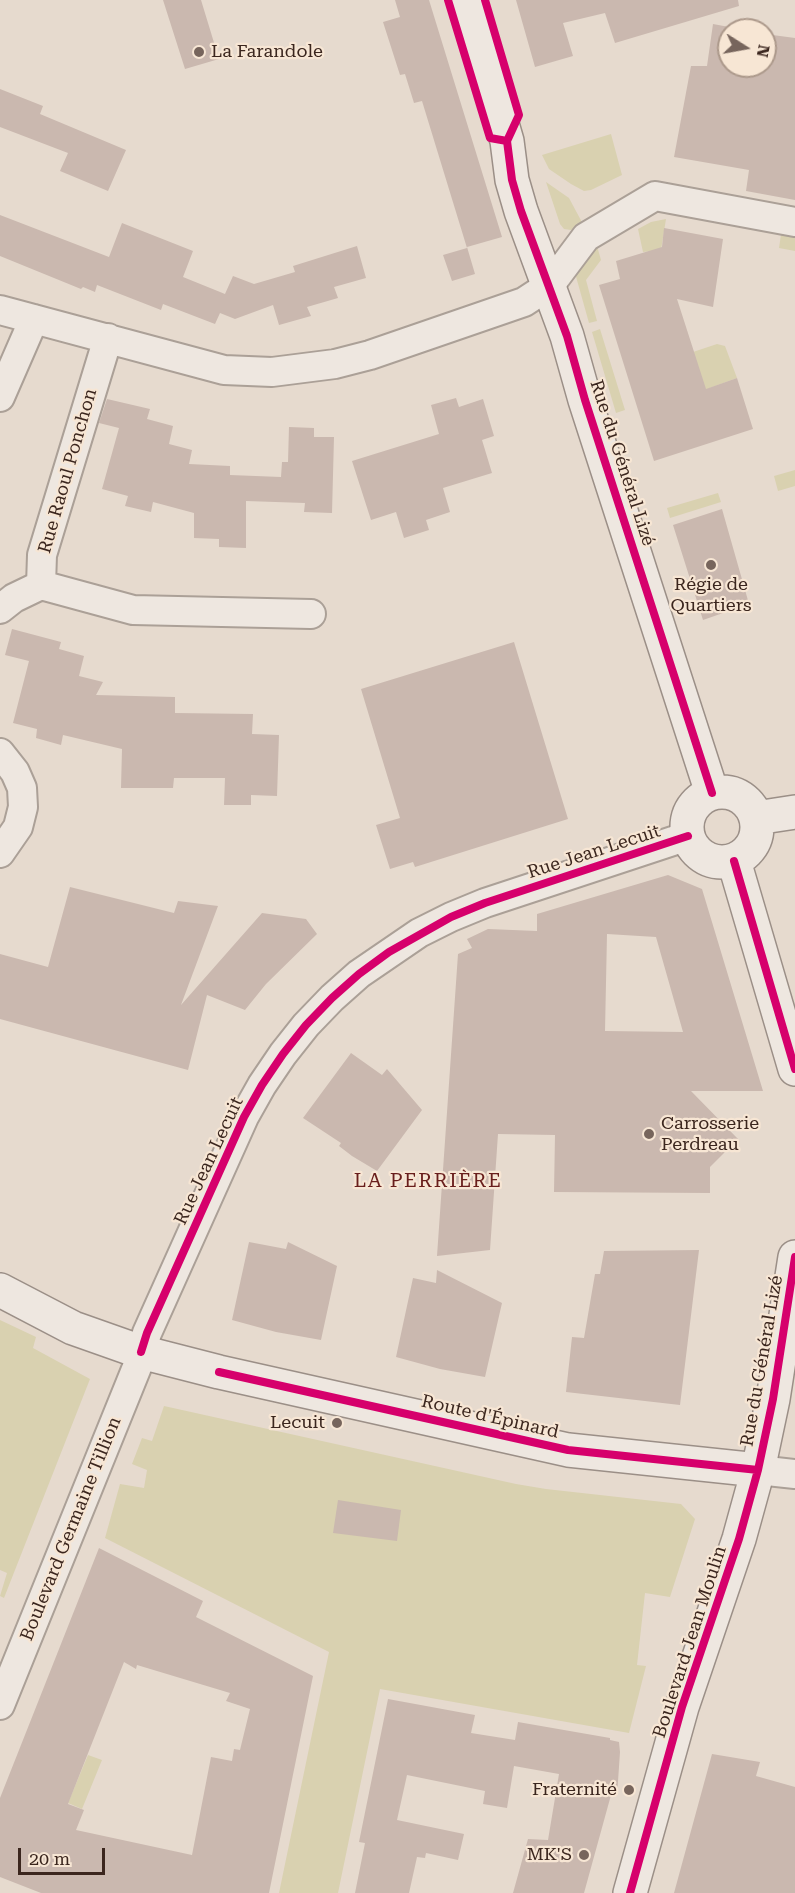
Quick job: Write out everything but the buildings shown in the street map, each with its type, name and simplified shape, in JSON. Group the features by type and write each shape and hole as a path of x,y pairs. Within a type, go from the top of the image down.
{"main road":[{"name":"Rue du Général Lizé","path":"466,0 507,141 512,180 538,258 550,285 712,793"},
{"path":"723,791 734,793 745,799 756,818 755,839 743,855 734,861 722,862 700,855 688,836 689,814 694,805 702,797 712,793 723,791"},
{"path":"756,818 795,812"},
{"path":"734,861 795,1069"},
{"name":"Rue du Général Lizé","path":"758,1470 773,1399 795,1257"},
{"name":"Route d'Épinard","path":"0,1290 73,1328 141,1352 230,1374 568,1450 758,1470"},
{"name":"Boulevard Jean Moulin","path":"630,1893 682,1707 739,1539 758,1470"}],"street":[{"path":"0,310 224,370 272,372 334,364 370,355 524,302 550,285 586,237 655,196 795,222"},
{"path":"0,397 34,319"},
{"name":"Rue Raoul Ponchon","path":"41,585 42,555 108,338"},
{"path":"0,609 14,597 41,585 133,610 312,614"},
{"path":"0,753 15,772 22,788 23,807 18,827 0,853"},
{"name":"Rue Jean Lecuit","path":"141,1352 147,1333 244,1117 262,1084 283,1054 332,998 389,952 451,916 688,836"},
{"name":"Boulevard Germaine Tillion","path":"0,1706 137,1367 141,1352"},
{"name":"Route d'Épinard","path":"758,1470 795,1474"}],"shaded area":[{"path":"611,134 622,175 591,190 584,191 549,169 542,155"},
{"path":"546,182 569,198 584,226 571,230 564,229 560,224"},
{"path":"666,219 661,250 643,252 638,229 651,222"},
{"path":"782,228 795,230 795,251 779,248"},
{"path":"597,246 601,260 586,280 597,321 589,323 575,273"},
{"path":"600,329 625,410 616,413 592,332"},
{"path":"717,344 725,346 737,378 699,392 693,352"},
{"path":"795,470 795,486 778,491 774,476"},
{"path":"718,493 721,502 670,518 667,508"},
{"path":"0,1320 36,1337 33,1348 90,1379 4,1598 0,1596 7,1573 0,1570"},
{"path":"164,1406 516,1484 681,1504 695,1519 670,1597 645,1593 637,1665 646,1666 629,1733 380,1689 338,1893 279,1893 329,1652 105,1538 120,1484 144,1488 147,1470 132,1464 142,1438 152,1441"},
{"path":"88,1755 102,1760 82,1809 68,1803"}],"cycle path":[{"path":"448,0 490,138 507,141"},
{"path":"485,0 519,115 507,141"},
{"path":"507,141 512,180 521,211 567,336 585,400 712,793"},
{"path":"141,1352 147,1333 244,1117 283,1054 332,998 389,952 451,917 485,903 688,836"},
{"path":"734,861 795,1069"},
{"path":"630,1893 682,1707 739,1539 758,1470 773,1399 795,1257"},
{"path":"219,1372 568,1450 758,1470"}],"place":[{"name":"La Farandole","path":"199,52"},
{"name":"Régie de Quartiers","path":"711,565"},
{"name":"Carrosserie Perdreau","path":"649,1134"},
{"name":"Lecuit","path":"337,1423"},
{"name":"Fraternité","path":"629,1790"},
{"name":"MK'S","path":"584,1855"}],"district":[{"name":"LA PERRIÈRE","path":"428,1181"}]}
